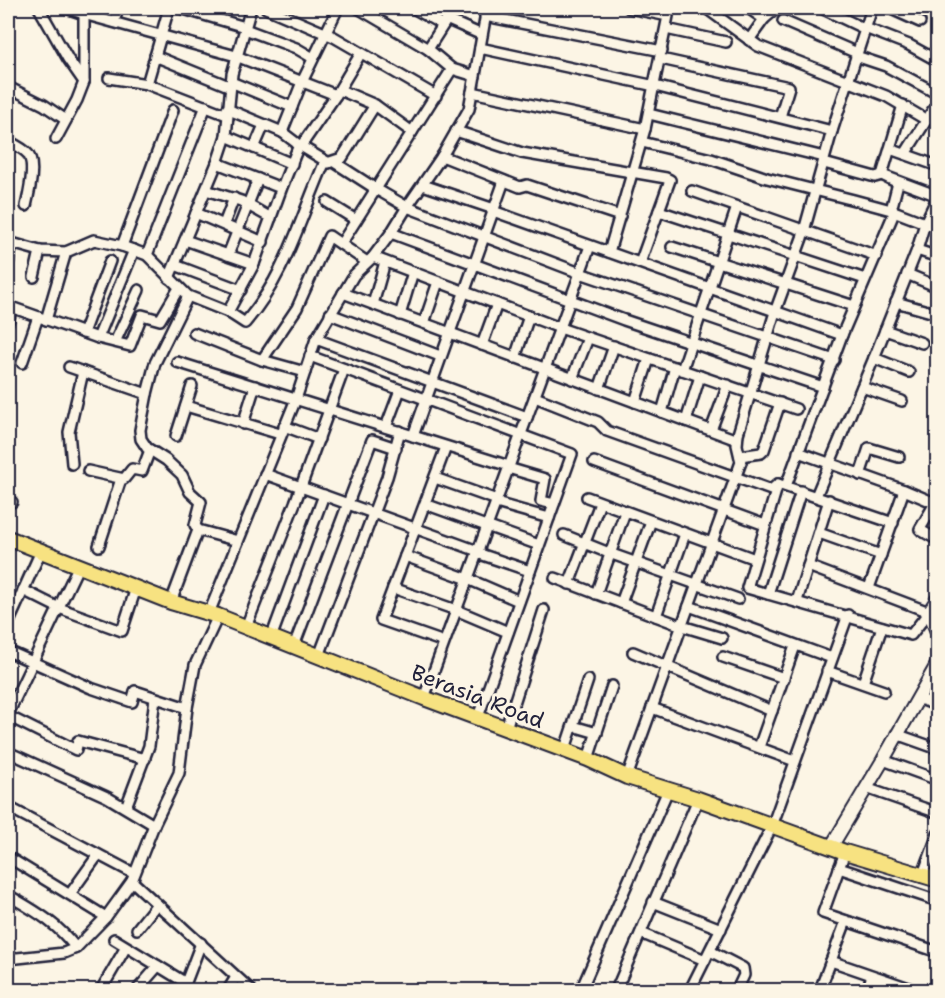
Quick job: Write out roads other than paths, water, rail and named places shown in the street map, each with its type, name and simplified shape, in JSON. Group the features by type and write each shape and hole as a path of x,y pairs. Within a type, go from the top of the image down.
{"main road":[{"name":"Berasia Road","path":"8,538 171,602 213,614 424,698 564,752 588,759 627,777 698,799 845,852 938,880"}],"street":[{"path":"39,8 84,82"},
{"path":"66,8 87,12 114,22 236,56 302,82 375,105 412,132"},
{"path":"114,22 118,8"},
{"path":"147,84 169,8"},
{"path":"180,8 245,28 296,48 313,58"},
{"path":"169,278 226,136 227,112 236,56 251,8"},
{"path":"266,8 327,33 436,96"},
{"path":"282,132 302,82 338,8"},
{"path":"358,8 428,49 452,69 475,76"},
{"path":"413,8 482,35"},
{"path":"428,49 454,8"},
{"path":"609,252 649,114 668,16 629,8"},
{"path":"706,8 758,46 886,96 925,119"},
{"path":"748,8 764,20"},
{"path":"749,40 764,20 777,8"},
{"path":"821,8 865,29 909,45 938,61"},
{"path":"627,777 741,462 736,440 775,312 804,230 832,130 872,8"},
{"path":"889,8 921,22"},
{"path":"56,139 84,82 87,12"},
{"path":"8,959 64,953 76,948 106,917 132,877 178,773 195,665 238,541 296,399 316,339 354,275 370,260 391,233 423,185 468,109 486,12 789,87 780,117"},
{"path":"783,21 886,66 938,94"},
{"path":"666,29 726,42"},
{"path":"480,48 655,86 832,130"},
{"path":"228,312 254,264 281,188 300,146 338,92 361,53"},
{"path":"155,56 292,107"},
{"path":"341,244 452,69"},
{"path":"109,78 147,84 282,132 300,146 407,207 580,273 834,360"},
{"path":"8,87 44,105 66,120"},
{"path":"472,92 645,129"},
{"path":"905,154 925,119 938,102"},
{"path":"8,264 10,243 40,251 66,252 94,240 122,246 147,255 188,296 228,312 245,323 268,294 292,247 324,164 342,158 375,105"},
{"path":"882,176 903,105"},
{"path":"147,255 206,106"},
{"path":"122,246 172,110"},
{"path":"649,114 824,160 875,177 882,176 938,196 925,223 917,250 874,358 816,496"},
{"path":"254,148 264,125"},
{"path":"456,131 522,153 634,171 670,180 640,263"},
{"path":"226,136 292,164"},
{"path":"8,141 27,153 31,160 31,184 26,206"},
{"path":"642,142 711,159 892,212 938,228"},
{"path":"890,148 936,163"},
{"path":"442,156 520,187 527,185 620,216"},
{"path":"217,163 281,188"},
{"path":"882,176 898,183 892,212 877,256 842,335 798,452 765,525 747,588 848,615 911,635 938,598"},
{"path":"228,255 258,179"},
{"path":"413,436 504,181"},
{"path":"423,185 842,335"},
{"path":"206,190 234,198 271,218"},
{"path":"692,191 877,256"},
{"path":"224,224 234,198"},
{"path":"327,202 356,220"},
{"path":"662,412 678,369 691,343 737,207"},
{"path":"659,211 866,279"},
{"path":"196,213 262,242"},
{"path":"391,233 570,300 759,367 823,387"},
{"path":"262,360 297,308 329,236 370,260 385,262 560,328 796,409"},
{"path":"185,240 254,264"},
{"path":"424,698 590,246"},
{"path":"672,247 854,306"},
{"path":"98,338 134,250"},
{"path":"917,250 938,257"},
{"path":"34,277 40,251"},
{"path":"22,363 42,318 66,252"},
{"path":"83,333 110,261"},
{"path":"373,304 385,262"},
{"path":"175,265 241,290"},
{"path":"400,315 413,272"},
{"path":"907,274 938,287"},
{"path":"424,323 438,282"},
{"path":"8,322 10,307 98,338 128,346 132,344 142,315 160,320 179,288"},
{"path":"116,342 139,290"},
{"path":"343,293 736,440"},
{"path":"188,296 159,353 147,394 140,430 141,439 150,450 166,460 182,475 190,492 201,502 195,525 198,530 238,541"},
{"path":"896,302 938,314"},
{"path":"482,345 497,304"},
{"path":"330,314 440,356"},
{"path":"515,358 529,316"},
{"path":"885,330 922,343"},
{"path":"194,333 262,360 305,372"},
{"path":"572,379 588,338"},
{"path":"316,339 527,417"},
{"path":"599,389 614,346"},
{"path":"310,356 572,454 478,717"},
{"path":"635,402 649,358"},
{"path":"874,358 909,372"},
{"path":"177,362 400,431 544,479 541,501 554,504"},
{"path":"69,367 147,394"},
{"path":"246,627 344,369"},
{"path":"72,464 69,432 83,372"},
{"path":"686,421 700,376"},
{"path":"711,430 728,385"},
{"path":"176,436 192,386"},
{"path":"243,424 255,386"},
{"path":"861,387 902,401"},
{"path":"386,427 400,390"},
{"path":"535,396 597,422 607,431 771,490 782,485 893,523"},
{"path":"740,456 761,453 764,450 780,403"},
{"path":"186,406 243,424 319,439"},
{"path":"319,656 387,477 400,431"},
{"path":"294,646 372,440 396,448"},
{"path":"444,642 381,620 446,447"},
{"path":"860,475 869,448 899,457"},
{"path":"88,471 121,479 126,478 132,469 142,471 150,450"},
{"path":"798,452 936,501 920,528 938,540"},
{"path":"594,462 765,525"},
{"path":"266,474 530,571"},
{"path":"435,478 549,518"},
{"path":"99,546 121,479"},
{"path":"869,588 904,490"},
{"path":"768,594 801,491"},
{"path":"271,638 324,495"},
{"path":"587,497 755,559"},
{"path":"796,601 829,500"},
{"path":"568,584 600,503"},
{"path":"425,504 539,545"},
{"path":"596,594 625,512"},
{"path":"621,603 651,521"},
{"path":"171,602 198,530"},
{"path":"819,533 881,555"},
{"path":"656,616 685,534"},
{"path":"564,535 670,576 738,599"},
{"path":"8,620 41,551"},
{"path":"405,556 519,601"},
{"path":"79,565 8,715 76,750 78,741 145,759"},
{"path":"808,566 929,612 938,634"},
{"path":"555,578 682,626 722,638"},
{"path":"23,590 59,608 122,631 136,588"},
{"path":"393,588 456,610 508,632"},
{"path":"689,606 832,658"},
{"path":"506,728 544,610"},
{"path":"690,990 772,826 848,615"},
{"path":"862,683 882,627"},
{"path":"759,747 795,646"},
{"path":"8,651 91,688 132,702 135,691 187,708"},
{"path":"633,652 772,711"},
{"path":"723,657 784,678"},
{"path":"831,847 938,663"},
{"path":"827,671 885,692"},
{"path":"564,752 588,680"},
{"path":"588,759 612,686"},
{"path":"126,807 149,746 155,698"},
{"path":"918,698 938,706"},
{"path":"652,708 795,761"},
{"path":"573,726 597,733"},
{"path":"896,734 938,749"},
{"path":"8,752 107,797 154,825"},
{"path":"883,760 938,780"},
{"path":"866,788 938,813"},
{"path":"582,990 668,790"},
{"path":"616,990 698,799"},
{"path":"8,807 98,855 132,877 251,990"},
{"path":"922,877 938,834"},
{"path":"845,852 824,913 938,952"},
{"path":"70,894 98,855"},
{"path":"8,857 106,917"},
{"path":"839,868 938,901"},
{"path":"8,895 48,918 63,930 76,948"},
{"path":"653,902 721,929"},
{"path":"137,929 158,904"},
{"path":"820,990 846,921"},
{"path":"641,933 743,968 744,975 738,990"},
{"path":"114,939 158,966 184,987 201,943"},
{"path":"101,990 126,947"},
{"path":"831,962 908,989"},
{"path":"137,990 158,966"},
{"path":"867,990 872,976"},
{"path":"228,990 236,977"}]}
